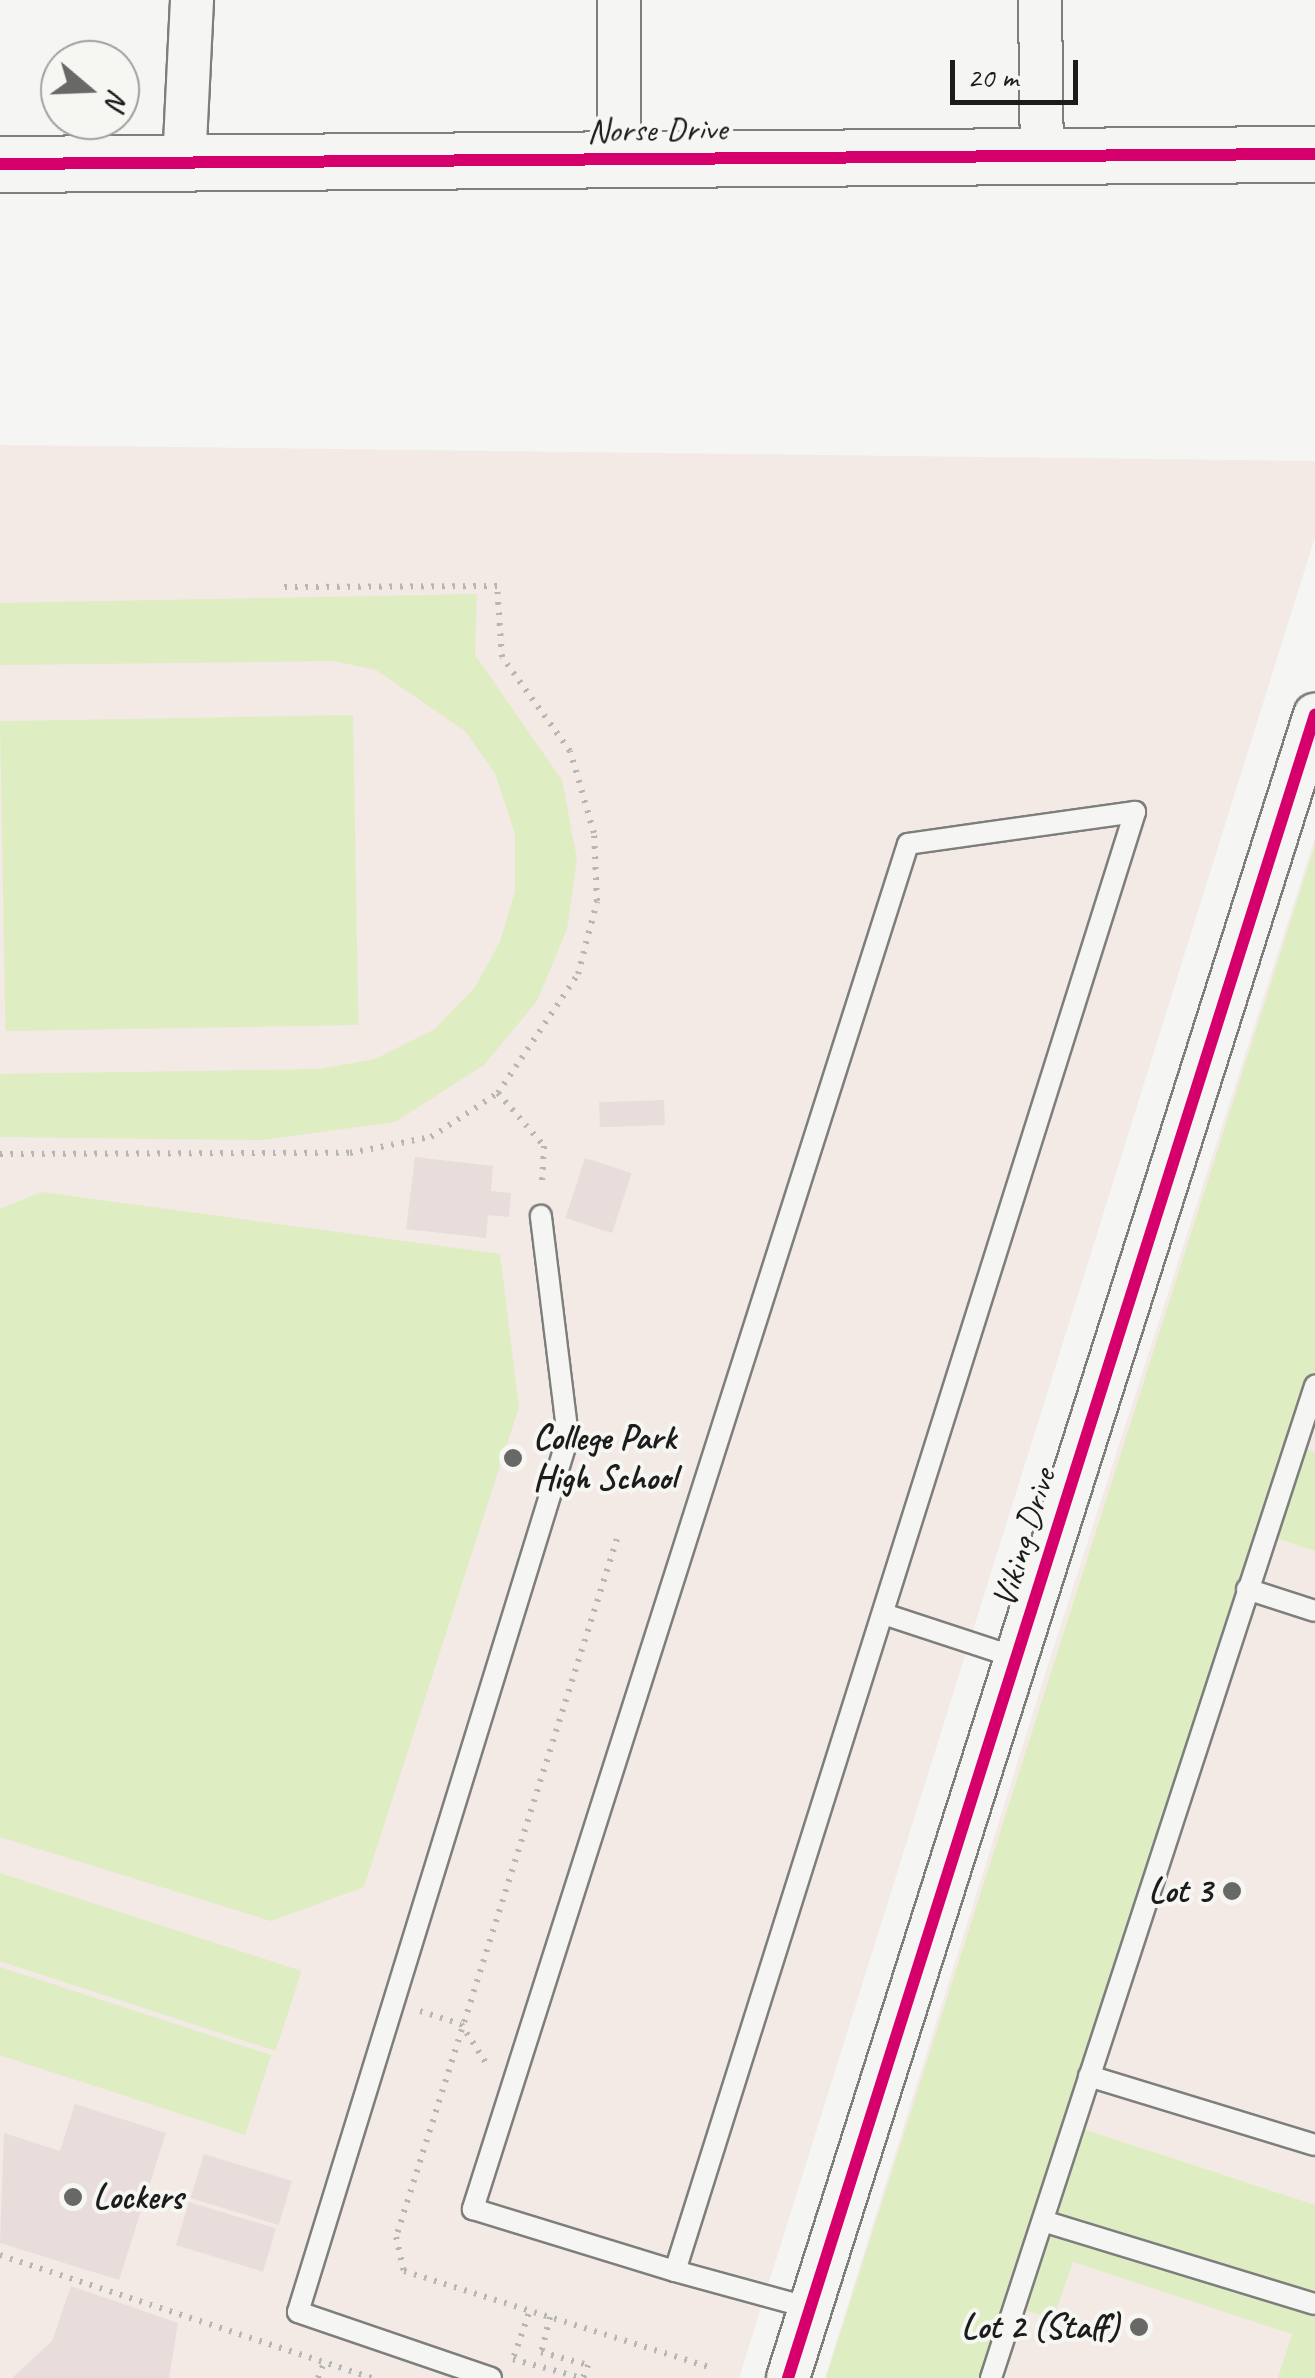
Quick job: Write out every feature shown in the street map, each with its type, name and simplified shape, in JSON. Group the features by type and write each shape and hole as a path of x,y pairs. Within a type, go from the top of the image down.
{"street":[{"path":"184,164 192,0"},
{"path":"619,160 620,0"},
{"path":"1040,0 1042,156"},
{"name":"Norse Drive","path":"0,164 1315,154"},
{"name":"Viking Drive","path":"788,2378 1315,715"}],"lane":[{"path":"676,2271 1135,812 1021,824 908,844 472,2209 676,2271 810,2308"},
{"path":"500,2372 298,2312 568,1438 541,1216"},
{"path":"991,2378 1315,1386"},
{"path":"1247,1588 1315,1611"},
{"path":"884,1614 1018,1658"},
{"path":"1089,2076 1315,2146"},
{"path":"1043,2221 1315,2304"}],"path":[{"path":"0,1154 350,1153 430,1137 498,1093 578,974 597,901 594,832 570,751 502,657 497,586 284,587"},
{"path":"498,1093 544,1146 541,1216"},
{"path":"0,2255 372,2378"},
{"path":"500,2372 514,2356 530,2310"},
{"path":"514,2356 582,2378 588,2366 540,2352 550,2318"},
{"path":"318,2378 324,2362"}],"shaded area":[{"name":"College Park High School","path":"0,445 1315,461 1315,537 739,2378 0,2378"},
{"path":"1315,838 1315,2378 825,2378 1048,1665"}],"green space":[{"path":"477,594 475,655 562,780 577,859 567,929 537,1001 484,1065 395,1122 262,1140 0,1137 0,1074 320,1069 375,1059 435,1029 475,987 500,942 515,891 515,834 495,773 465,731 376,670 333,661 0,665 0,603"},
{"path":"353,715 358,1025 5,1031 0,721"},
{"path":"1315,845 1315,1386 1297,1446 1315,1452 1315,1551 1267,1535 1074,2126 1315,2205 1315,2378 1278,2378 1292,2334 1073,2262 1053,2319 1015,2307 991,2378 826,2378"},
{"path":"41,1192 500,1254 519,1407 364,1887 271,1921 0,1837 0,1209"},
{"path":"0,1873 301,1971 276,2051 0,1961"},
{"path":"0,1967 271,2055 245,2135 0,2055"}],"building":[{"path":"664,1100 665,1125 600,1127 599,1102"},
{"path":"415,1157 493,1166 491,1191 511,1193 509,1217 488,1215 486,1238 406,1229"},
{"path":"585,1158 632,1173 612,1233 566,1218"},
{"name":"Lockers","path":"75,2104 166,2133 119,2280 0,2243 4,2133 60,2151"},
{"path":"204,2154 292,2181 279,2225 191,2198"},
{"path":"189,2202 276,2229 263,2272 176,2245"},
{"path":"71,2286 178,2323 169,2378 12,2378 52,2341"}],"cycle path":[{"path":"0,164 1315,154"},
{"path":"788,2378 1315,715"}],"place":[{"name":"College Park High School","path":"513,1458"},
{"name":"Lot 3","path":"1232,1891"},
{"name":"Lockers","path":"73,2197"},
{"name":"Lot 2 (Staff)","path":"1139,2327"}]}
